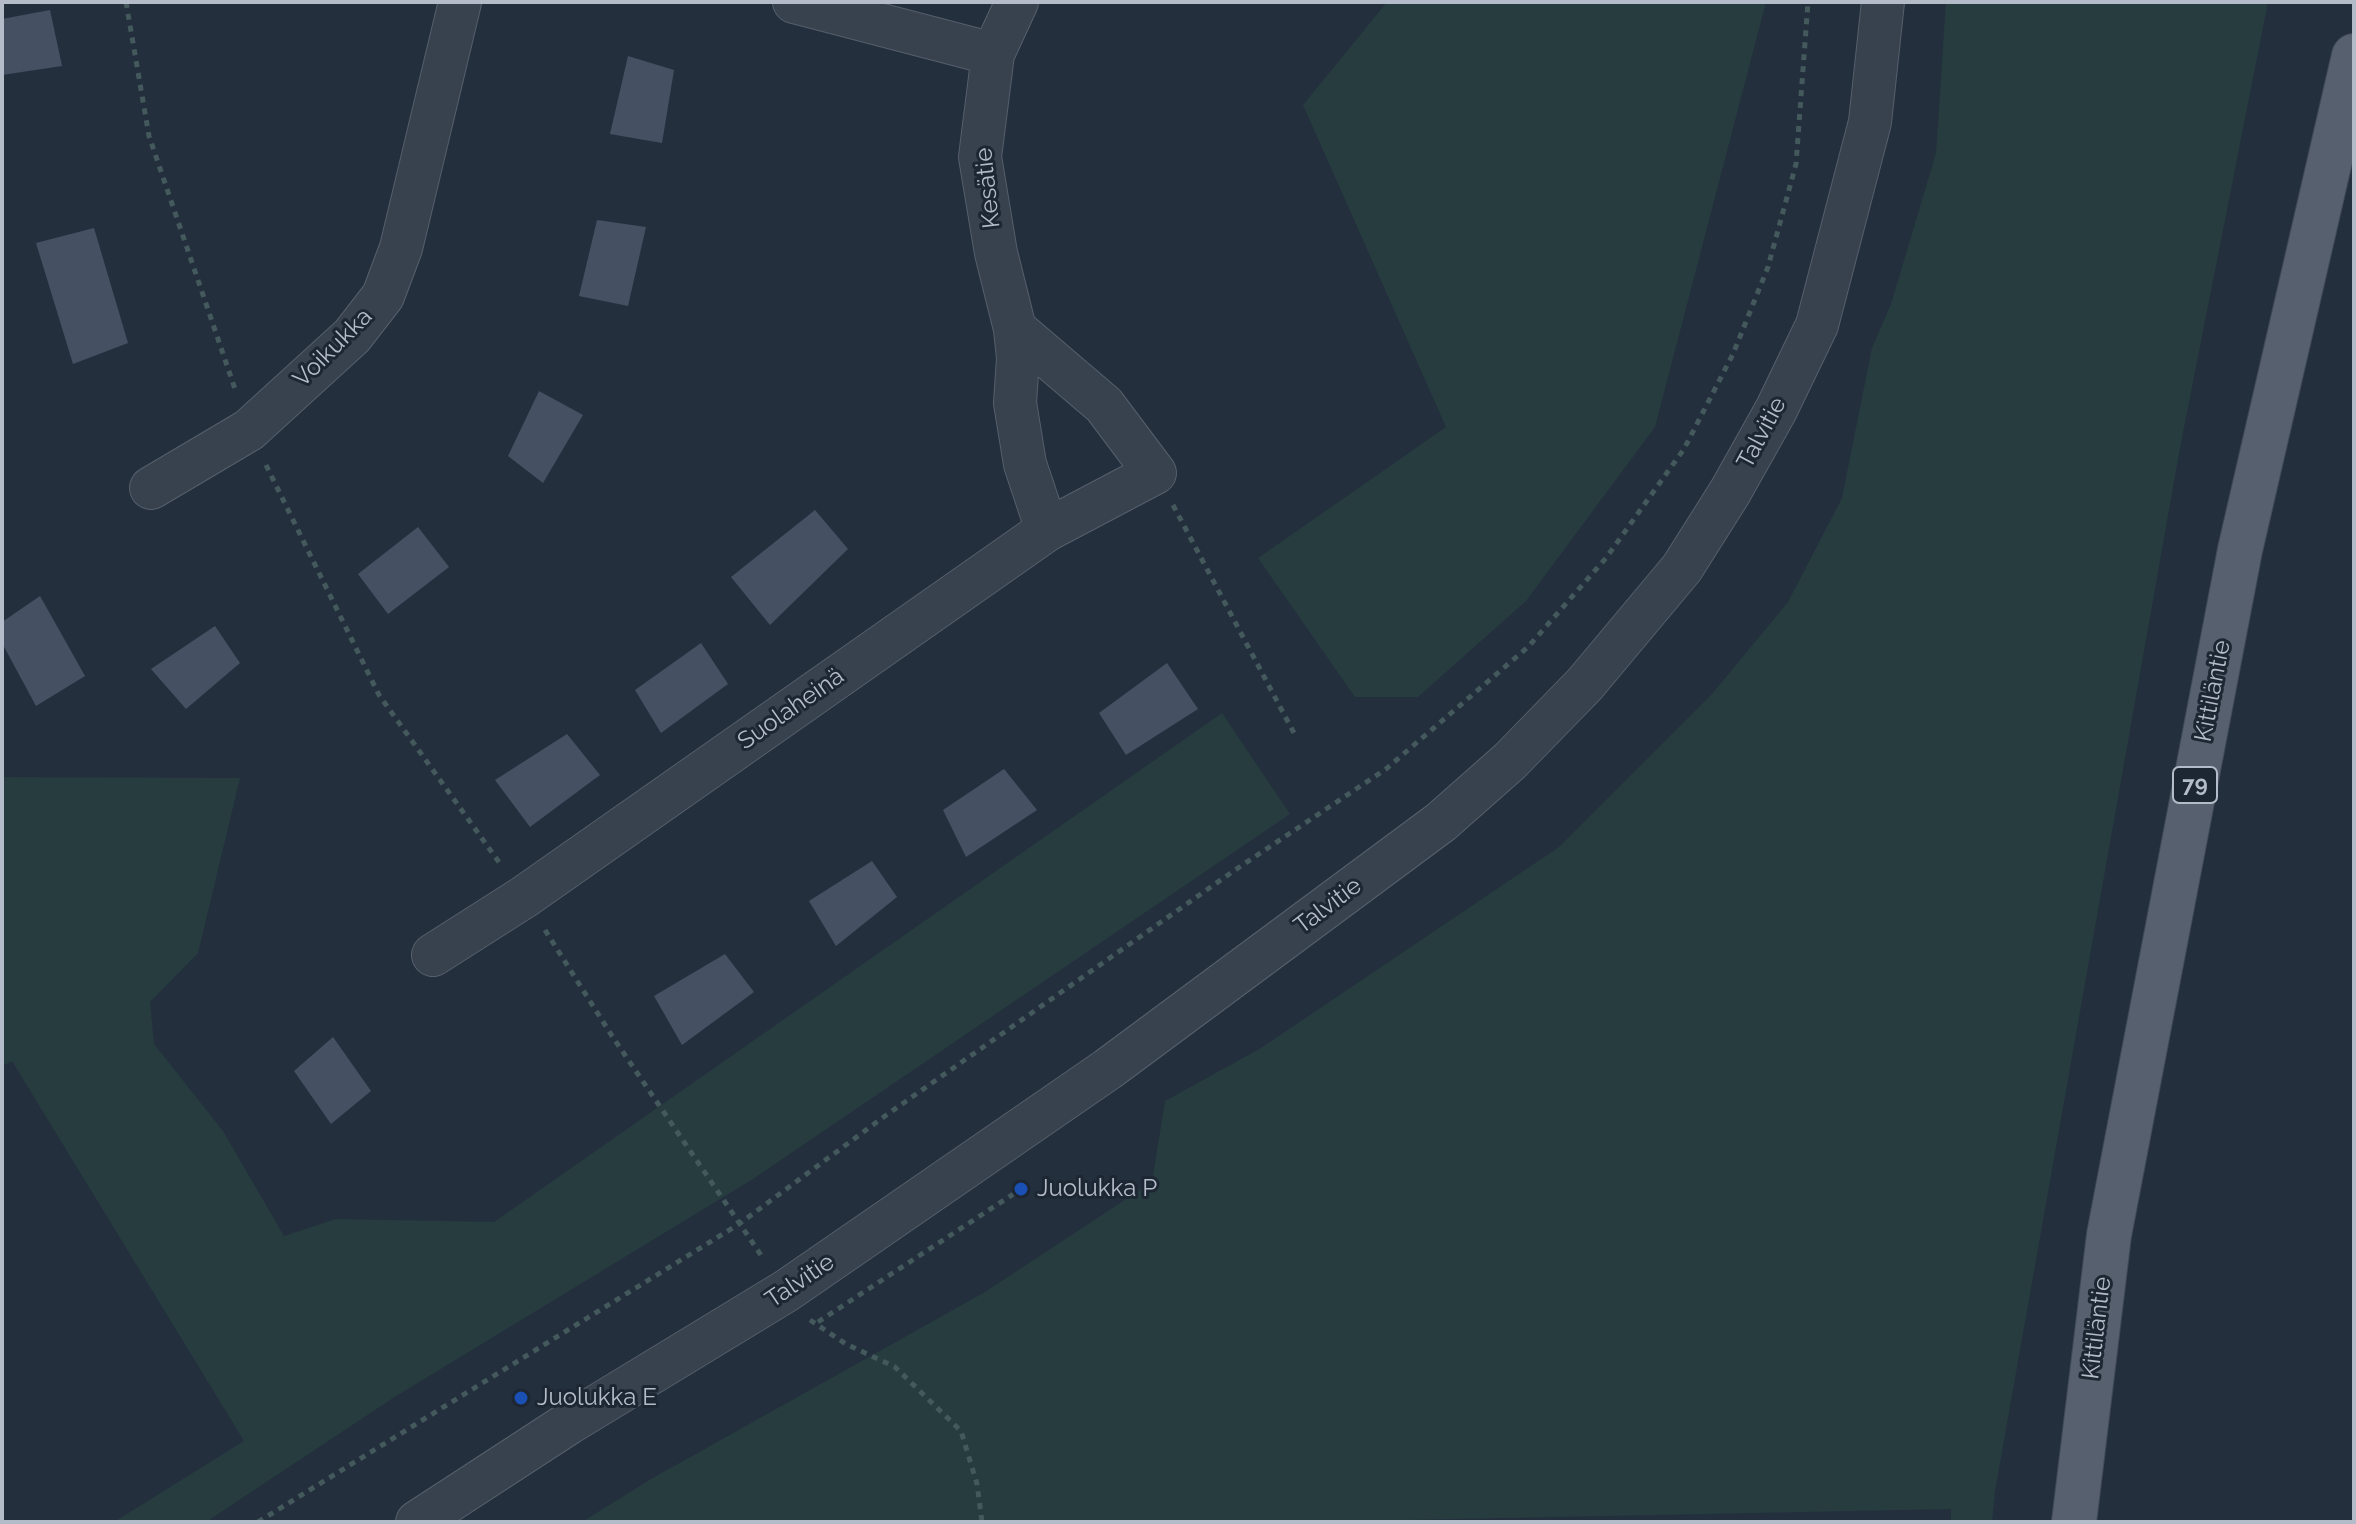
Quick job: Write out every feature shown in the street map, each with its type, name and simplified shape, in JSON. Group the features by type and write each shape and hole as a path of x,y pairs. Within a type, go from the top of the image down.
{"main road":[{"name":"Kittiläntie","path":"2074,1522 2114,1204 2240,550 2354,56"}],"street":[{"name":"Voikukka","path":"151,488 249,430 352,336 383,296 401,248 460,2"},
{"path":"794,2 993,54"},
{"name":"Kesätie","path":"1017,2 993,54 980,157 996,253 1015,329 1018,358 1015,403 1025,464 1047,530"},
{"name":"Talvitie","path":"417,1522 569,1423 786,1291 1108,1069 1441,822 1510,761 1585,684 1682,568 1776,410 1817,325 1870,122 1883,2"},
{"path":"1015,329 1104,405 1155,473"},
{"name":"Suolaheinä","path":"433,955 524,897 1047,530 1155,473"}],"path":[{"path":"126,2 149,136 249,430 379,695 524,897 612,1036 786,1291 814,1325 895,1367 961,1431 977,1484 982,1522"},
{"path":"258,1522 739,1224 885,1116 1196,897 1386,769 1538,636 1606,558 1684,449 1733,354 1768,267 1796,164 1808,2"},
{"path":"1155,473 1295,735"},
{"path":"814,1325 1021,1189"}],"green space":[{"path":"1387,2 1766,2 1655,427 1526,601 1418,697 1355,697 1258,558 1446,427 1303,105"},
{"path":"1946,2 2268,2 2180,448 1992,1522 1951,1522 1951,1509 1309,1522 582,1522 651,1479 985,1292 1152,1182 1165,1101 1261,1048 1559,847 1712,694 1788,602 1842,498 1872,348 1891,304 1936,153"},
{"path":"1222,713 1290,814 753,1179 393,1398 206,1522 114,1522 244,1441 12,1061 2,1066 2,777 240,778 198,953 150,1002 154,1044 223,1131 284,1236 336,1219 494,1222"}],"building":[{"path":"50,10 62,66 2,75 2,19"},
{"path":"628,56 674,70 662,143 610,134"},
{"path":"597,220 646,227 628,306 579,296"},
{"path":"94,228 128,343 73,364 36,243"},
{"path":"539,391 583,415 543,483 508,456"},
{"path":"815,510 848,549 770,625 731,577"},
{"path":"418,527 449,567 388,614 358,574"},
{"path":"40,596 85,676 36,706 2,643 2,622"},
{"path":"215,626 240,663 186,709 151,669"},
{"path":"701,643 728,684 661,733 635,690"},
{"path":"1167,663 1198,709 1126,755 1099,713"},
{"path":"567,734 600,775 530,827 495,780"},
{"path":"1004,769 1037,810 966,857 943,810"},
{"path":"872,861 897,897 836,946 809,901"},
{"path":"725,954 754,992 682,1045 654,996"},
{"path":"333,1037 371,1091 331,1124 294,1071"}],"place":[{"name":"Juolukka P","path":"1021,1189"},
{"name":"Juolukka E","path":"521,1398"}]}
